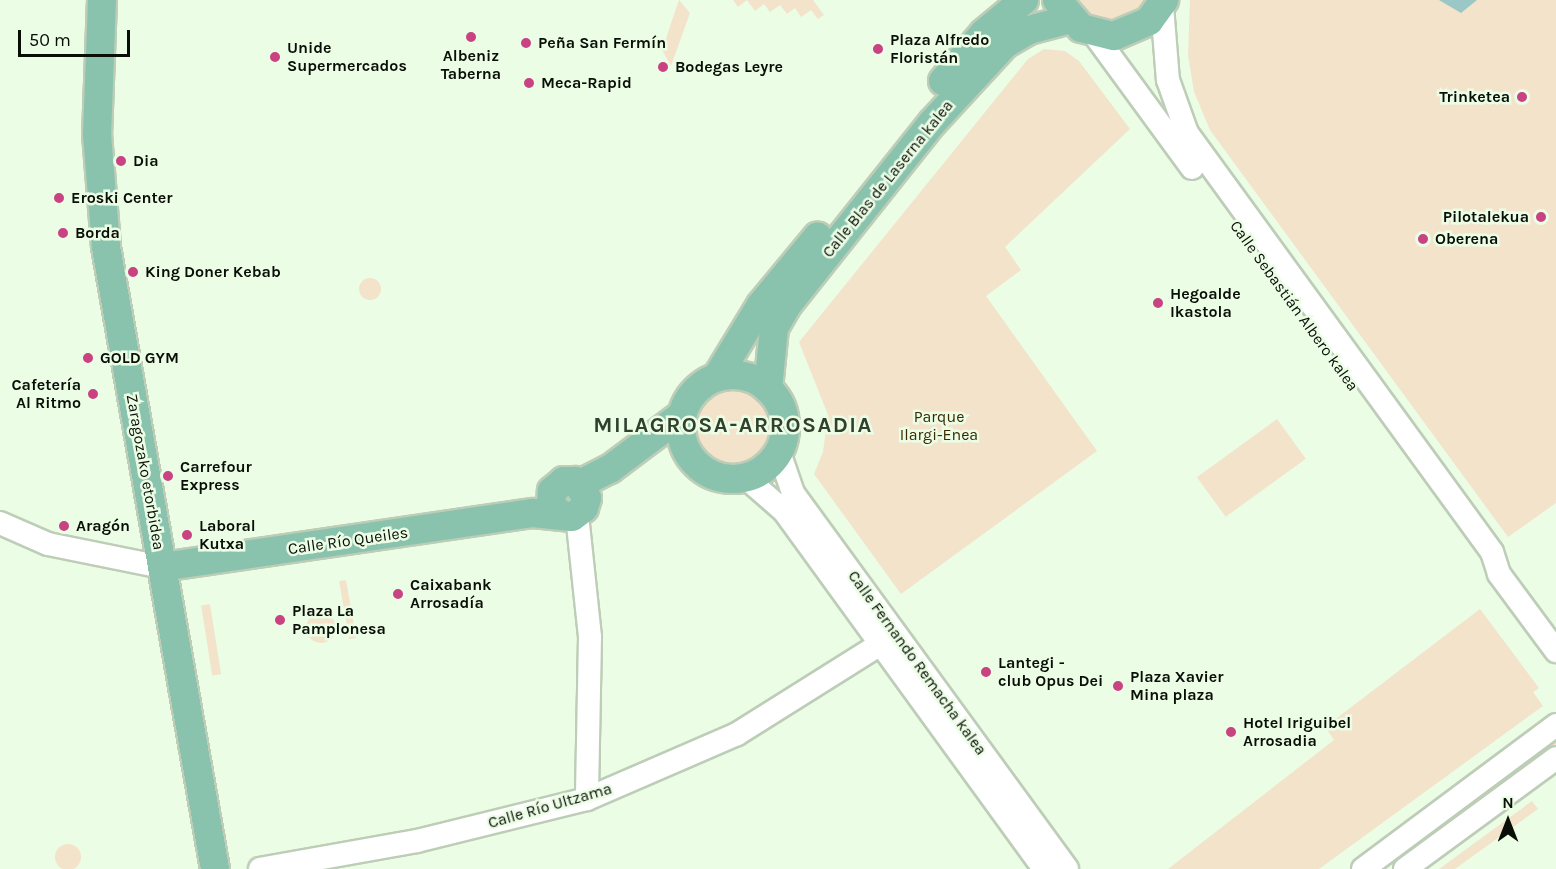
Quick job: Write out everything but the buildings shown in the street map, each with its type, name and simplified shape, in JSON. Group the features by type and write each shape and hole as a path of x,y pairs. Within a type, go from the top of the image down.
{"main road":[{"name":"Zaragozako etorbidea","path":"86,0 83,202 215,869"},
{"name":"Zaragozako etorbidea","path":"102,0 97,134 106,247 154,566 196,869"},
{"name":"Calle Blas de Laserna kalea","path":"717,377 761,304 913,117 984,33 1024,0"},
{"path":"1063,10 1094,34 1133,32 1163,3"},
{"name":"Calle Blas de Laserna kalea","path":"768,388 774,328 789,304 933,122 1005,44 1063,10"},
{"path":"565,505 682,415 689,398 717,377 745,376 768,388 785,418 779,452 745,477 714,475 690,456 682,415"},
{"path":"565,505 641,462 690,456"},
{"name":"Calle Río Queiles","path":"154,566 565,505"}],"street":[{"name":"Calle Sebastián Albero kalea","path":"1163,3 1168,80 1187,133 1492,552 1499,574"},
{"name":"Calle Sebastián Albero kalea","path":"1094,34 1481,560 1499,574 1556,651"},
{"name":"Calle Fernando Remacha kalea","path":"779,452 794,493 1067,869"},
{"name":"Calle Fernando Remacha kalea","path":"745,477 784,511 879,645 1044,869"},
{"path":"565,505 590,638 587,799"},
{"path":"0,523 48,544 154,566"},
{"name":"Calle Río Ultzama","path":"260,869 417,841 587,799 737,734 879,645"},
{"path":"1363,869 1556,725"},
{"path":"1405,869 1556,758"}],"green space":[{"path":"679,0 690,13 671,66 662,50"},
{"path":"733,0 747,0 738,7"},
{"path":"747,0 813,0 824,15 818,19 811,10 801,17 795,8 787,14 780,5 770,12 764,4 755,11"},
{"path":"1067,0 1151,0 1127,22 1096,24"},
{"name":"Oberena","path":"1190,0 1556,0 1556,503 1508,537 1210,130 1194,92 1188,55"},
{"name":"Parque Ilargi-Enea","path":"1044,49 1065,51 1079,61 1130,129 1005,247 1021,270 986,296 1097,451 901,594 814,474 823,452 828,415 799,342 1028,59"},
{"path":"370,278 378,281 381,289 378,297 370,300 362,297 359,289 362,281"},
{"path":"726,389 740,389 754,395 764,405 770,419 770,433 764,447 754,457 740,463 726,463 712,457 702,447 696,433 696,419 702,405 712,395"},
{"path":"1277,419 1306,459 1226,517 1197,477"},
{"path":"346,580 356,638 349,639 339,581"},
{"path":"210,604 221,674 212,676 201,605"},
{"path":"1480,609 1539,688 1533,692 1543,706 1319,869 1168,869 1334,740 1325,727"},
{"path":"321,613 332,617 336,628 332,639 321,643 310,639 306,628 310,617"},
{"path":"1556,739 1556,746 1508,782 1504,776"},
{"path":"1494,784 1497,789 1391,853 1388,848"},
{"path":"1532,801 1538,809 1455,869 1439,869"},
{"path":"68,844 77,848 81,857 77,866 68,870 59,866 55,857 59,848"}],"water":[{"path":"1439,0 1477,0 1461,13"}],"place":[{"name":"Albeniz Taberna","path":"471,37"},
{"name":"Peña San Fermín","path":"526,43"},
{"name":"Plaza Alfredo Floristán","path":"878,49"},
{"name":"Unide Supermercados","path":"275,57"},
{"name":"Bodegas Leyre","path":"663,67"},
{"name":"Meca-Rapid","path":"529,83"},
{"name":"Trinketea","path":"1522,97"},
{"name":"Dia","path":"121,161"},
{"name":"Eroski Center","path":"59,198"},
{"name":"Pilotalekua","path":"1541,217"},
{"name":"Borda","path":"63,233"},
{"name":"Oberena","path":"1423,239"},
{"name":"King Doner Kebab","path":"133,272"},
{"name":"Hegoalde Ikastola","path":"1158,303"},
{"name":"GOLD GYM","path":"88,358"},
{"name":"Cafetería Al Ritmo","path":"93,394"},
{"name":"Carrefour Express","path":"168,476"},
{"name":"Aragón","path":"64,526"},
{"name":"Laboral Kutxa","path":"187,535"},
{"name":"Caixabank Arrosadía","path":"398,594"},
{"name":"Plaza La Pamplonesa","path":"280,620"},
{"name":"Lantegi - club Opus Dei","path":"986,672"},
{"name":"Plaza Xavier Mina plaza","path":"1118,686"},
{"name":"Hotel Iriguibel Arrosadia","path":"1231,732"}],"district":[{"name":"MILAGROSA-ARROSADIA","path":"733,426"}]}
